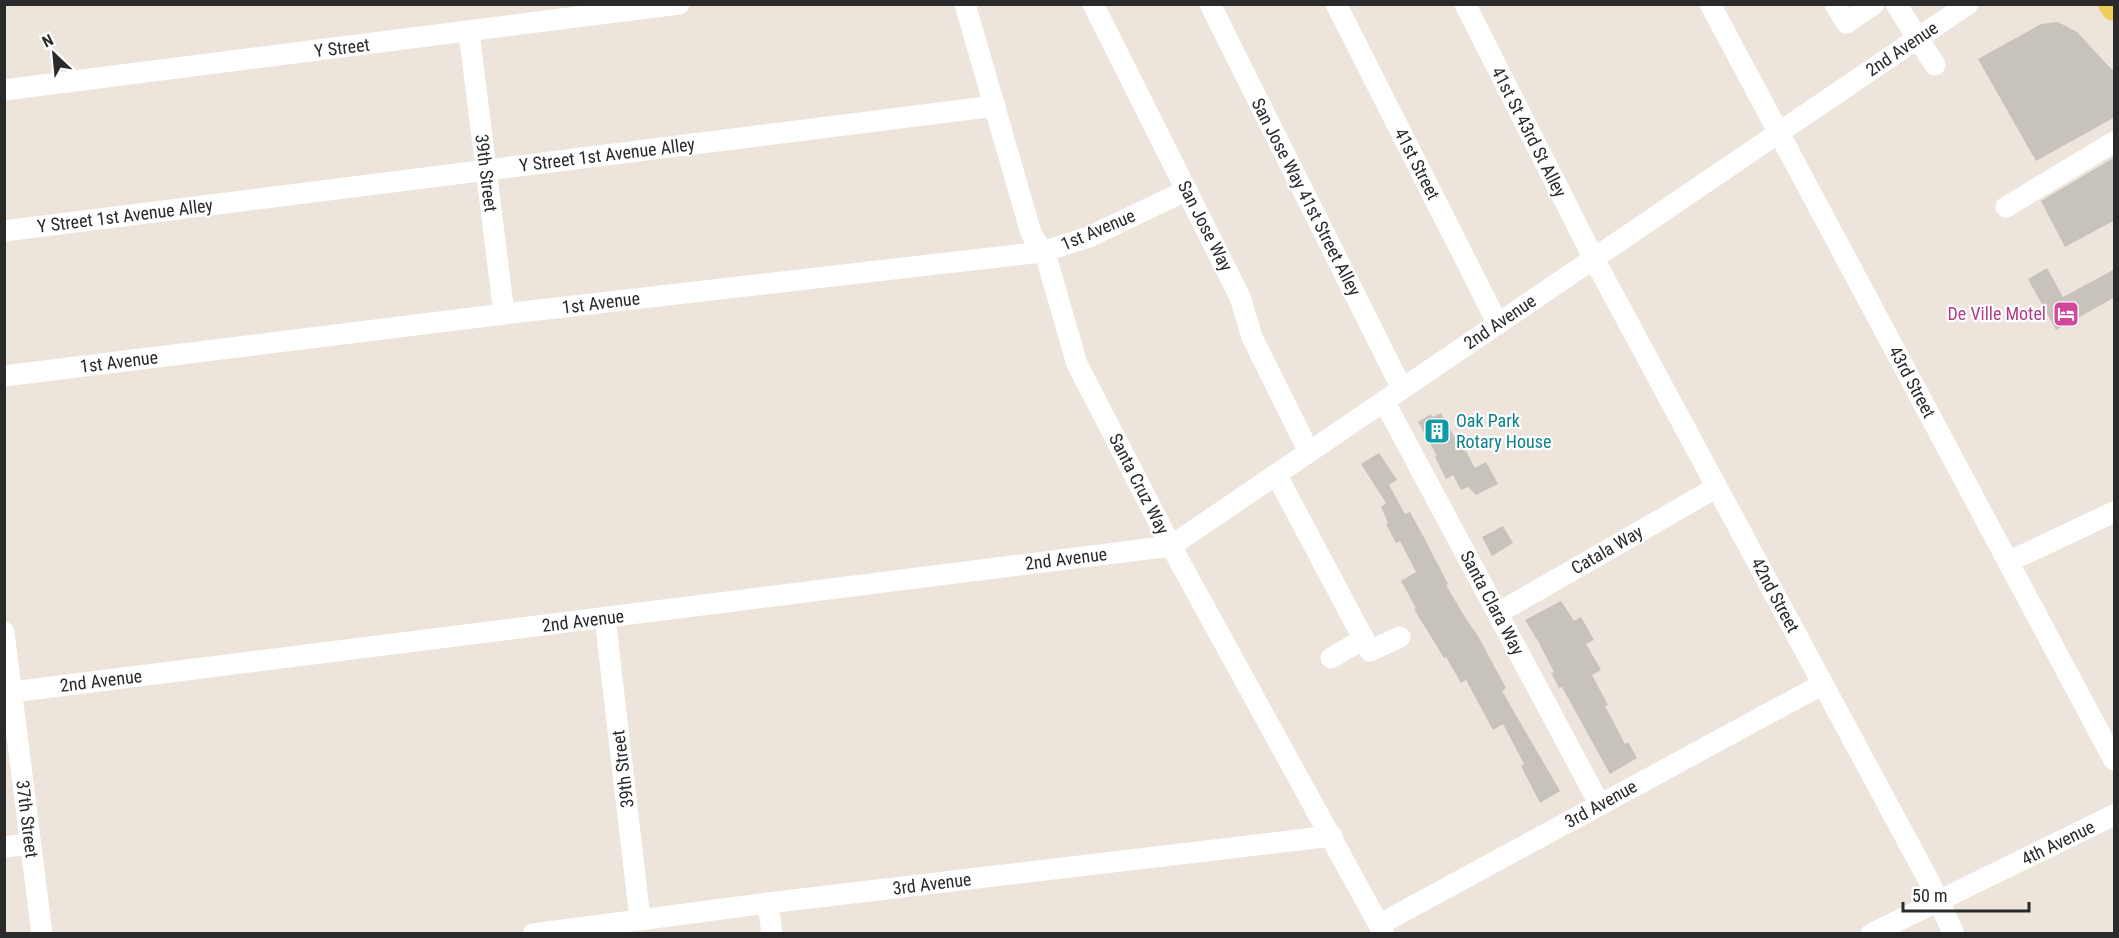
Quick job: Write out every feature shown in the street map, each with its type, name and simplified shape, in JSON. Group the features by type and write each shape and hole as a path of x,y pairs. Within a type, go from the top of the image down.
{"main road":[{"path":"2111,4 2115,8"}],"street":[{"name":"Y Street","path":"4,90 678,4"},
{"name":"Santa Cruz Way","path":"965,4 1031,233 1047,260 1077,364 1171,546 1382,929"},
{"name":"San Jose Way","path":"1093,4 1240,297 1252,337 1309,452"},
{"name":"San Jose Way 41st Street Alley","path":"1210,4 1402,389"},
{"name":"41st Street","path":"1336,4 1498,324"},
{"name":"41st St 43rd St Alley","path":"1465,4 1594,259"},
{"name":"43rd Street","path":"1710,4 2115,760"},
{"path":"1835,4 1846,23 1874,4"},
{"path":"1896,4 1935,65"},
{"name":"2nd Avenue","path":"8,693 1171,546 1968,4"},
{"name":"39th Street","path":"469,32 504,314"},
{"name":"Y Street 1st Avenue Alley","path":"4,231 995,106"},
{"path":"2006,207 2115,142"},
{"name":"1st Avenue","path":"4,376 504,314 1042,252 1089,237 1187,190"},
{"name":"42nd Street","path":"1594,259 1929,881 1954,933"},
{"name":"Santa Clara Way","path":"1384,401 1600,805"},
{"path":"1276,474 1370,651 1400,637"},
{"name":"Catala Way","path":"1498,613 1717,487"},
{"path":"2008,562 2115,512"},
{"name":"39th Street","path":"605,618 640,920"},
{"name":"37th Street","path":"4,633 8,693 42,933"},
{"path":"1331,658 1364,639"},
{"name":"3rd Avenue","path":"1382,929 1600,805 1823,684"},
{"name":"4th Avenue","path":"1871,933 2115,815"},
{"name":"3rd Avenue","path":"539,933 768,903 1332,836"},
{"path":"4,847 30,844"},
{"path":"768,903 772,933"}],"building":[{"path":"2058,22 2077,32 2115,73 2115,117 2036,161 1978,59 2041,24"},
{"path":"2115,157 2115,220 2065,247 2041,201"},
{"name":"De Ville Motel","path":"2047,268 2063,297 2115,269 2115,297 2056,330 2028,279"},
{"path":"1441,413 1475,468 1486,462 1498,484 1476,495 1468,487 1461,490 1453,475 1446,479 1435,457 1437,456 1418,422 1431,414 1432,417"},
{"path":"1379,453 1397,480 1389,485 1405,514 1410,512 1448,584 1446,585 1478,636 1506,688 1502,691 1560,791 1540,803 1521,766 1524,764 1503,724 1493,730 1466,680 1461,683 1446,657 1444,658 1414,609 1416,608 1401,581 1416,572 1400,541 1396,543 1386,524 1388,523 1381,507 1386,503 1361,464"},
{"path":"1503,526 1513,543 1492,556 1482,537"},
{"path":"1561,601 1574,621 1581,617 1594,640 1586,644 1601,670 1592,675 1625,744 1628,742 1637,758 1610,774 1562,687 1559,688 1551,673 1554,672 1525,620"}],"place":[{"name":"De Ville Motel","path":"2066,314"},
{"name":"Oak Park Rotary House","path":"1437,431"}]}
